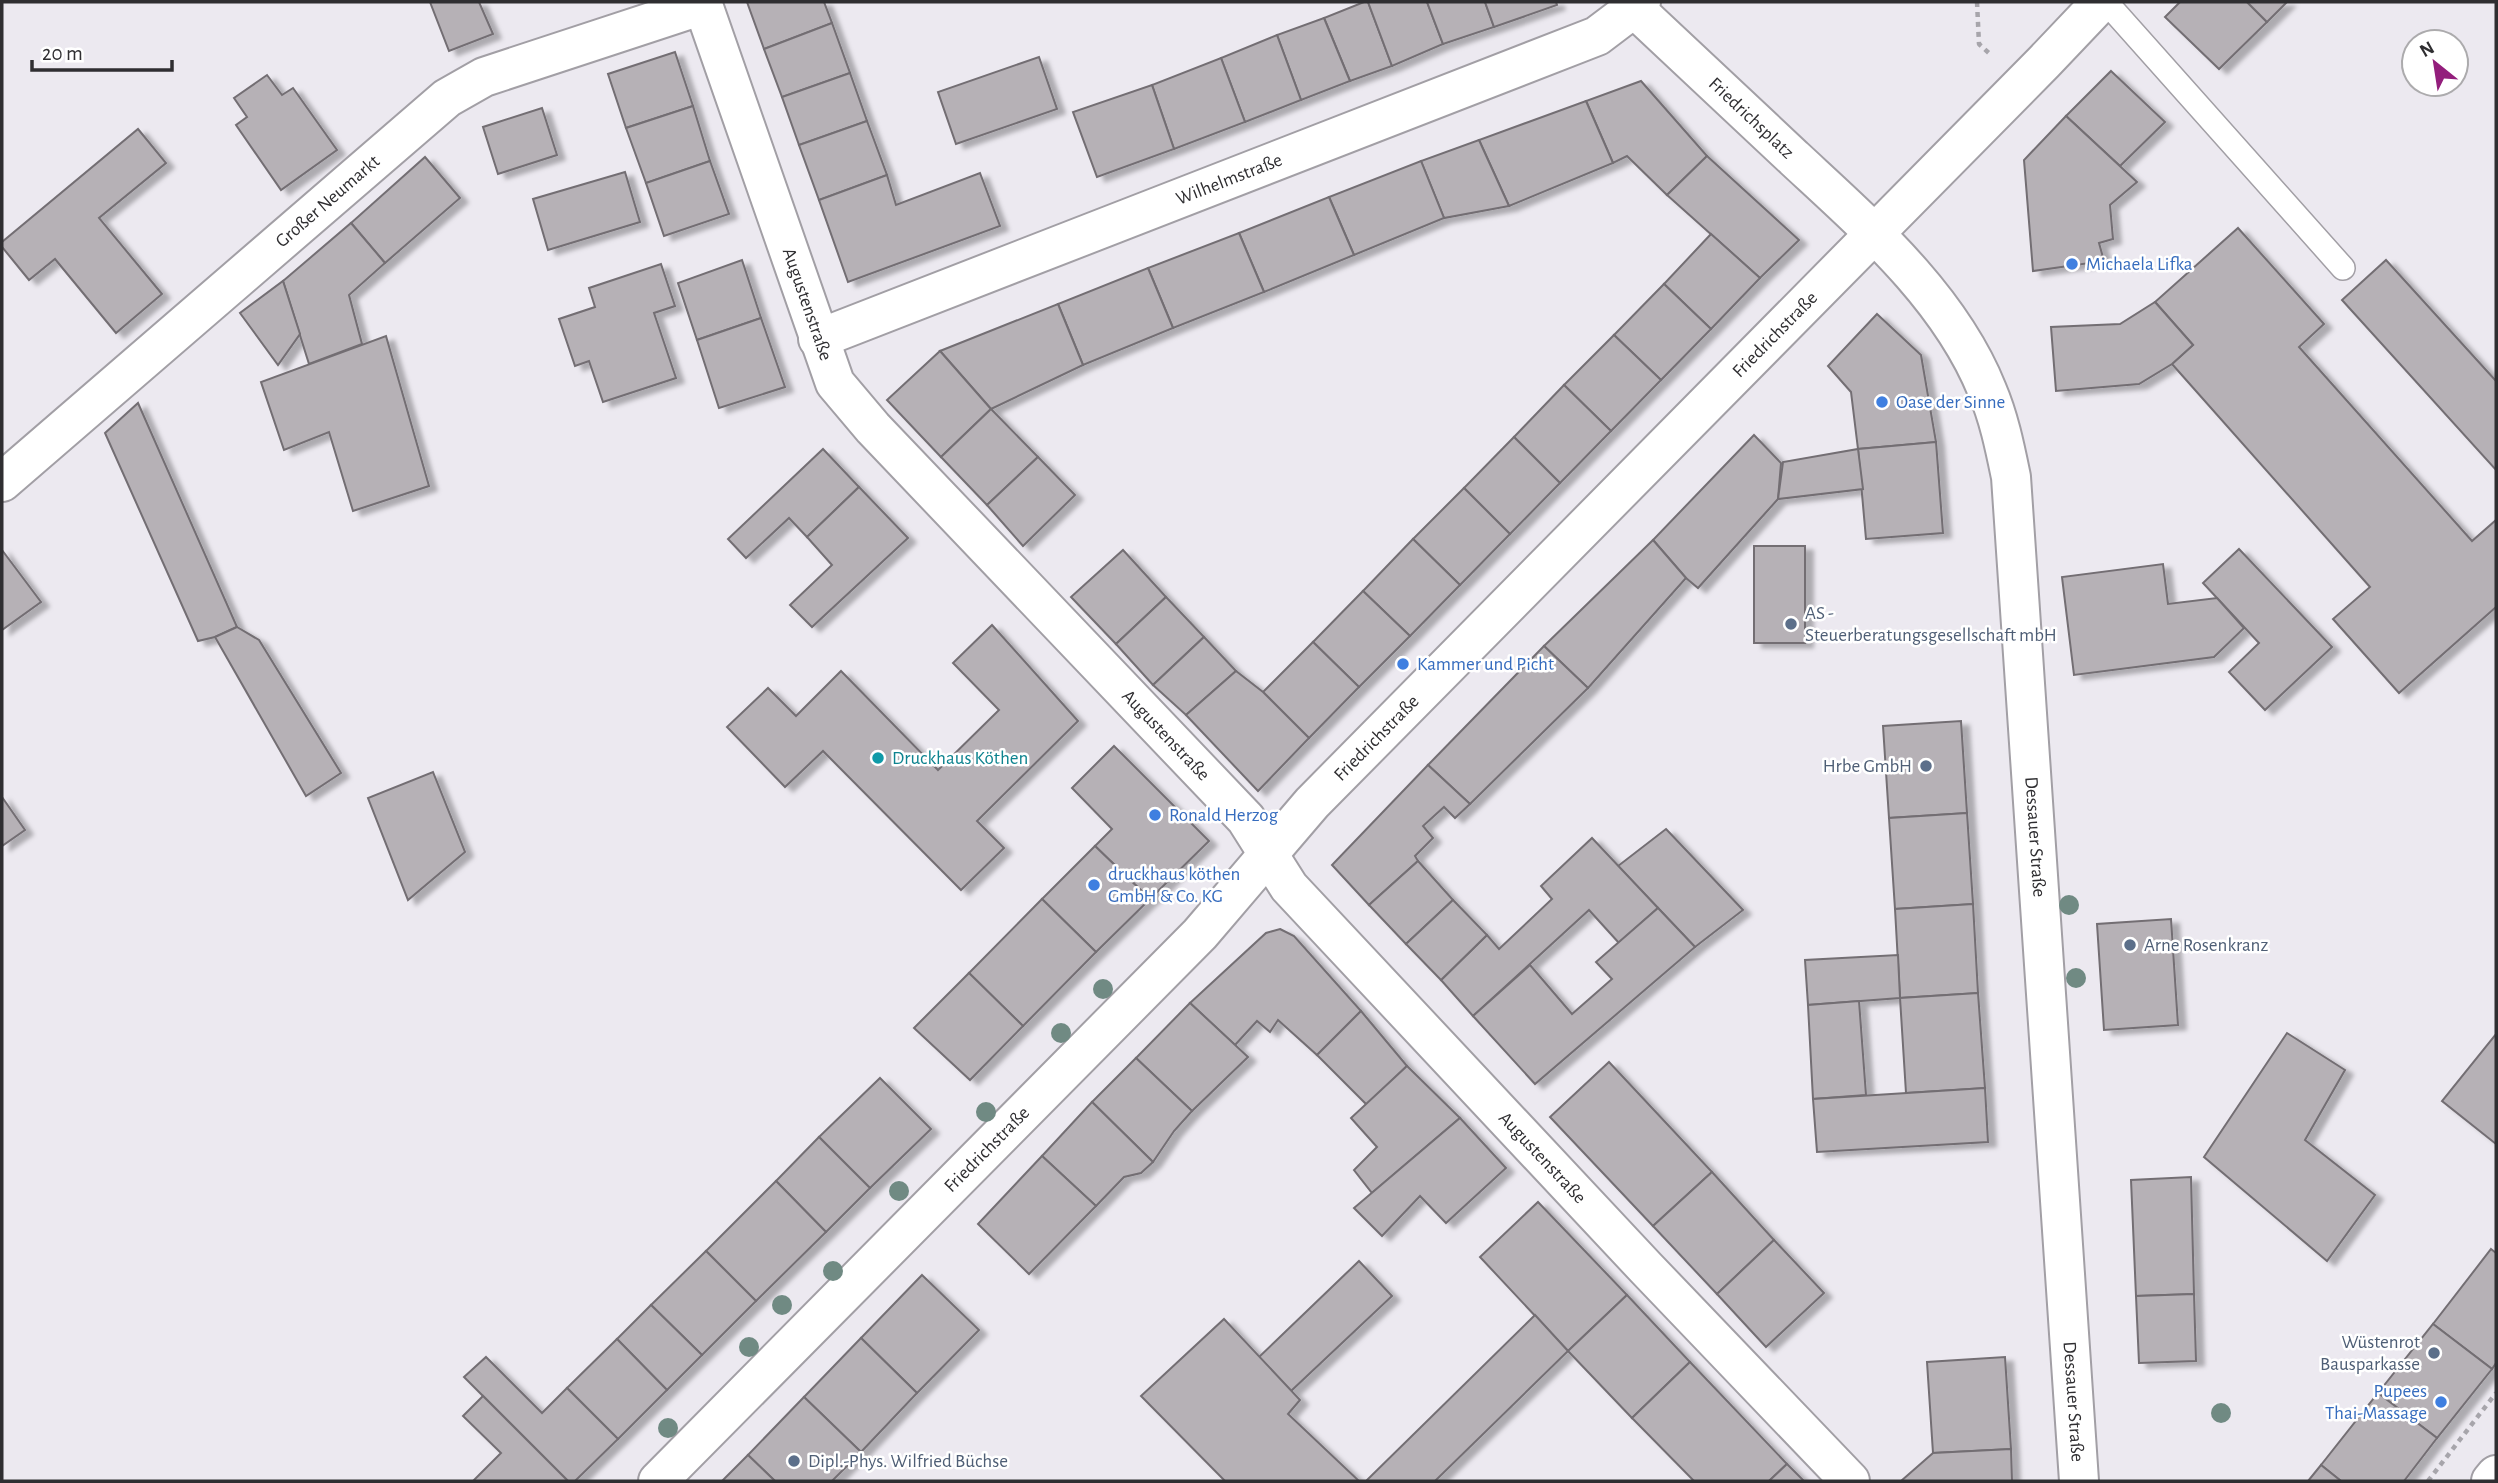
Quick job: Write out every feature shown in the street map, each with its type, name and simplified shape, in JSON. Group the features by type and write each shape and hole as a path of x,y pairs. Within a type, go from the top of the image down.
{"street":[{"name":"Friedrichstraße","path":"658,1481 1200,934 1312,803 2104,2"},
{"name":"Augustenstraße","path":"703,3 835,383 873,428 1245,819 1289,887 1636,1258 1850,1481"},
{"name":"Großer Neumarkt","path":"2,482 447,98 484,77 703,3"},
{"name":"Wilhelmstraße","path":"818,339 1597,36 1638,5"},
{"name":"Friedrichsplatz","path":"1638,5 1873,233"},
{"name":"Dessauer Straße","path":"1873,233 1941,311 1965,349 1987,389 2003,437 2011,477 2079,1481"},
{"path":"2491,1481 2496,1475"}],"lane":[{"path":"2104,2 2343,268"}],"path":[{"path":"1977,2 1979,44 2021,85"},
{"path":"2428,1481 2496,1393"}],"building":[{"path":"430,2 479,2 493,34 449,51"},
{"path":"747,2 824,2 832,23 764,49"},
{"path":"1368,2 1392,66 1350,81 1324,18"},
{"path":"1368,2 1427,2 1443,44 1392,66"},
{"path":"1427,2 1485,2 1494,27 1443,44"},
{"path":"1485,2 1556,2 1557,5 1494,27"},
{"path":"2180,2 2247,2 2267,22 2219,69 2165,17"},
{"path":"2247,2 2287,2 2267,22"},
{"path":"1324,18 1350,81 1301,100 1277,35"},
{"path":"832,23 850,73 782,97 764,49"},
{"path":"1277,35 1301,100 1245,122 1221,58"},
{"path":"675,52 693,106 626,128 608,74"},
{"path":"1039,57 1057,109 956,144 938,92"},
{"path":"1221,58 1245,122 1174,149 1152,85"},
{"path":"2111,71 2165,122 2120,166 2066,116"},
{"path":"850,73 867,121 799,145 782,97"},
{"path":"267,75 282,95 293,88 337,150 281,190 236,125 247,117 234,98"},
{"path":"1641,81 1707,156 1667,195 1627,156 1613,163 1586,101"},
{"path":"1152,85 1174,149 1097,177 1073,112"},
{"path":"1586,101 1613,163 1509,206 1479,140"},
{"path":"693,106 710,161 646,183 626,128"},
{"path":"542,108 557,155 498,174 483,127"},
{"path":"2066,116 2137,182 2110,205 2113,239 2099,243 2104,261 2033,271 2024,160"},
{"path":"867,121 887,175 819,200 799,145"},
{"path":"138,129 166,163 99,218 162,294 116,333 55,259 29,280 2,247 2,242"},
{"path":"1479,140 1509,206 1444,218 1421,161"},
{"path":"1707,156 1799,240 1760,278 1667,195"},
{"path":"425,157 460,198 385,263 351,223"},
{"path":"710,161 729,214 664,236 646,183"},
{"path":"1421,161 1444,218 1354,255 1329,197"},
{"path":"625,172 640,222 548,250 533,199"},
{"path":"980,173 1000,226 848,282 819,200 887,175 896,205"},
{"path":"1329,197 1354,255 1264,292 1239,233"},
{"path":"351,223 385,263 349,295 362,344 309,364 283,281"},
{"path":"2238,228 2324,324 2299,347 2472,541 2496,520 2496,607 2399,693 2333,619 2370,587 2172,364 2193,345 2155,302"},
{"path":"1239,233 1264,292 1173,328 1148,268"},
{"path":"1711,234 1760,278 1711,329 1664,284"},
{"path":"742,260 761,318 697,340 678,283"},
{"path":"2386,260 2496,381 2496,470 2342,300"},
{"path":"661,264 675,306 654,313 676,378 603,402 589,361 575,366 559,319 595,307 589,288"},
{"path":"1148,268 1173,328 1083,365 1058,304"},
{"path":"283,281 300,334 278,365 240,313"},
{"path":"1664,284 1711,329 1661,380 1614,335"},
{"path":"2155,302 2193,345 2172,364 2139,384 2056,391 2051,327 2120,324"},
{"path":"1058,304 1083,365 991,409 940,351"},
{"path":"1877,314 1921,355 1936,442 1858,449 1851,392 1828,366"},
{"path":"761,318 785,387 719,408 697,340"},
{"path":"1614,335 1661,380 1611,431 1564,385"},
{"path":"386,336 429,486 353,511 329,432 284,450 261,382"},
{"path":"940,351 991,409 941,457 887,400"},
{"path":"1564,385 1611,431 1560,483 1514,437"},
{"path":"138,403 237,627 215,637 198,641 105,433"},
{"path":"991,409 1038,457 987,505 941,457"},
{"path":"1754,435 1781,463 1778,499 1698,588 1653,540"},
{"path":"1514,437 1560,483 1510,534 1464,488"},
{"path":"1936,442 1943,533 1866,539 1858,449"},
{"path":"823,449 859,487 807,537 789,518 746,558 728,539"},
{"path":"1858,449 1863,489 1778,499 1783,462"},
{"path":"1038,457 1075,495 1023,546 987,505"},
{"path":"859,487 908,538 812,627 790,605 832,565 807,537"},
{"path":"1464,488 1510,534 1460,585 1413,539"},
{"path":"1413,539 1460,585 1410,636 1363,591"},
{"path":"1653,540 1686,578 1588,688 1544,646"},
{"path":"1754,546 1805,546 1805,643 1754,643"},
{"path":"2239,549 2332,647 2265,710 2229,672 2259,643 2203,583"},
{"path":"2,550 41,602 2,630"},
{"path":"1123,550 1166,597 1116,644 1071,597"},
{"path":"2163,564 2168,604 2217,598 2244,628 2214,657 2074,675 2062,577"},
{"path":"1363,591 1410,636 1359,687 1313,642"},
{"path":"1166,597 1204,637 1153,685 1116,644"},
{"name":"Druckhaus Köthen","path":"992,625 1078,721 977,821 1004,848 961,890 823,751 785,787 727,727 768,688 796,716 841,671 938,770 999,710 953,663"},
{"path":"237,627 259,640 341,773 306,796 215,637"},
{"path":"1204,637 1236,671 1186,715 1153,685"},
{"path":"1313,642 1359,687 1309,738 1263,692"},
{"path":"1544,646 1588,688 1470,804 1428,765"},
{"path":"1236,671 1263,692 1309,738 1258,791 1186,715"},
{"path":"1961,721 1967,813 1889,818 1883,726"},
{"path":"1114,746 1209,841 1150,899 1095,846 1112,829 1072,788"},
{"path":"1428,765 1470,804 1455,818 1444,807 1423,826 1433,838 1415,856 1418,861 1369,905 1332,865"},
{"path":"433,772 465,852 408,900 368,798"},
{"path":"2,797 25,830 2,846"},
{"path":"1967,813 1973,904 1895,909 1889,818"},
{"path":"1666,829 1743,910 1695,947 1618,866"},
{"path":"1592,838 1658,908 1619,943 1589,910 1473,1016 1441,980 1487,935 1499,949 1552,899 1541,886"},
{"path":"1095,846 1150,899 1096,952 1042,899"},
{"path":"1418,861 1453,900 1406,944 1369,905"},
{"path":"1042,899 1096,952 1023,1026 969,973"},
{"path":"1453,900 1487,935 1441,980 1406,944"},
{"path":"1973,904 1978,993 1900,998 1895,909"},
{"path":"1658,908 1695,947 1535,1084 1473,1016 1530,965 1572,1014 1612,979 1596,962"},
{"path":"2171,919 2178,1025 2104,1030 2097,924"},
{"path":"1280,929 1294,936 1361,1011 1317,1055 1278,1020 1270,1032 1257,1021 1235,1045 1190,1003 1266,933"},
{"path":"1898,955 1900,998 1808,1005 1805,960"},
{"path":"969,973 1023,1026 970,1080 914,1028"},
{"path":"1978,993 1985,1088 1906,1093 1900,998"},
{"path":"1859,1001 1866,1095 1813,1099 1808,1005"},
{"path":"1190,1003 1248,1057 1192,1111 1136,1058"},
{"path":"1361,1011 1407,1066 1367,1105 1317,1055"},
{"path":"2287,1033 2345,1070 2305,1140 2375,1195 2327,1261 2204,1157"},
{"path":"2496,1034 2496,1144 2442,1101"},
{"path":"1136,1058 1192,1111 1174,1131 1153,1162 1092,1102"},
{"path":"1609,1062 1712,1172 1653,1226 1550,1117"},
{"path":"1407,1066 1460,1118 1372,1193 1354,1170 1377,1147 1351,1118"},
{"path":"880,1078 931,1129 870,1188 819,1137"},
{"path":"1985,1088 1988,1142 1817,1152 1813,1099"},
{"path":"1092,1102 1153,1162 1141,1173 1124,1177 1096,1206 1042,1156"},
{"path":"1460,1118 1506,1168 1446,1223 1420,1196 1382,1236 1354,1208"},
{"path":"819,1137 870,1188 826,1232 776,1181"},
{"path":"1042,1156 1096,1206 1029,1274 978,1224"},
{"path":"1712,1172 1774,1240 1717,1294 1653,1226"},
{"path":"2191,1177 2194,1294 2136,1296 2131,1180"},
{"path":"776,1181 826,1232 756,1301 706,1251"},
{"path":"1538,1202 1627,1295 1568,1351 1480,1257"},
{"path":"1774,1240 1824,1293 1766,1347 1717,1294"},
{"path":"2491,1249 2496,1253 2496,1363 2492,1369 2433,1324"},
{"path":"706,1251 756,1301 702,1355 651,1305"},
{"path":"1359,1261 1392,1296 1291,1391 1259,1357"},
{"path":"922,1275 979,1330 917,1393 861,1338"},
{"path":"2194,1294 2196,1361 2139,1363 2136,1296"},
{"path":"1627,1295 1690,1362 1632,1418 1568,1351"},
{"path":"651,1305 702,1355 667,1390 617,1339"},
{"path":"1535,1315 1568,1351 1435,1481 1366,1481"},
{"path":"1224,1319 1300,1400 1288,1414 1359,1481 1225,1481 1141,1396"},
{"path":"2433,1324 2492,1369 2437,1438 2378,1393"},
{"path":"861,1338 917,1393 861,1452 804,1397"},
{"path":"617,1339 667,1390 618,1439 567,1388"},
{"path":"486,1357 542,1413 567,1388 618,1439 575,1481 568,1481 464,1377"},
{"path":"2005,1357 2011,1449 1933,1453 1927,1362"},
{"path":"1690,1362 1787,1464 1769,1481 1694,1481 1632,1418"},
{"path":"2378,1393 2437,1438 2404,1481 2341,1481 2321,1465"},
{"path":"483,1396 568,1481 473,1481 501,1453 463,1416"},
{"path":"804,1397 861,1452 832,1481 775,1481 748,1455"},
{"path":"2011,1449 2012,1481 1901,1481 1933,1453"},
{"path":"748,1455 775,1481 722,1481"},
{"path":"1787,1464 1804,1481 1769,1481"},
{"path":"2321,1465 2341,1481 2308,1481"}],"place":[{"name":"Michaela Lifka","path":"2072,264"},
{"name":"Oase der Sinne","path":"1882,402"},
{"name":"AS - Steuerberatungsgesellschaft mbH","path":"1791,624"},
{"name":"Kammer und Picht","path":"1403,664"},
{"name":"Druckhaus Köthen","path":"878,758"},
{"name":"Hrbe GmbH","path":"1926,766"},
{"name":"Ronald Herzog","path":"1155,815"},
{"name":"druckhaus köthen GmbH & Co. KG","path":"1094,885"},
{"name":"Arne Rosenkranz","path":"2130,945"},
{"name":"Wüstenrot Bausparkasse","path":"2434,1353"},
{"name":"Pupees Thai-Massage","path":"2441,1402"},
{"name":"Dipl.-Phys. Wilfried Büchse","path":"794,1461"}]}
